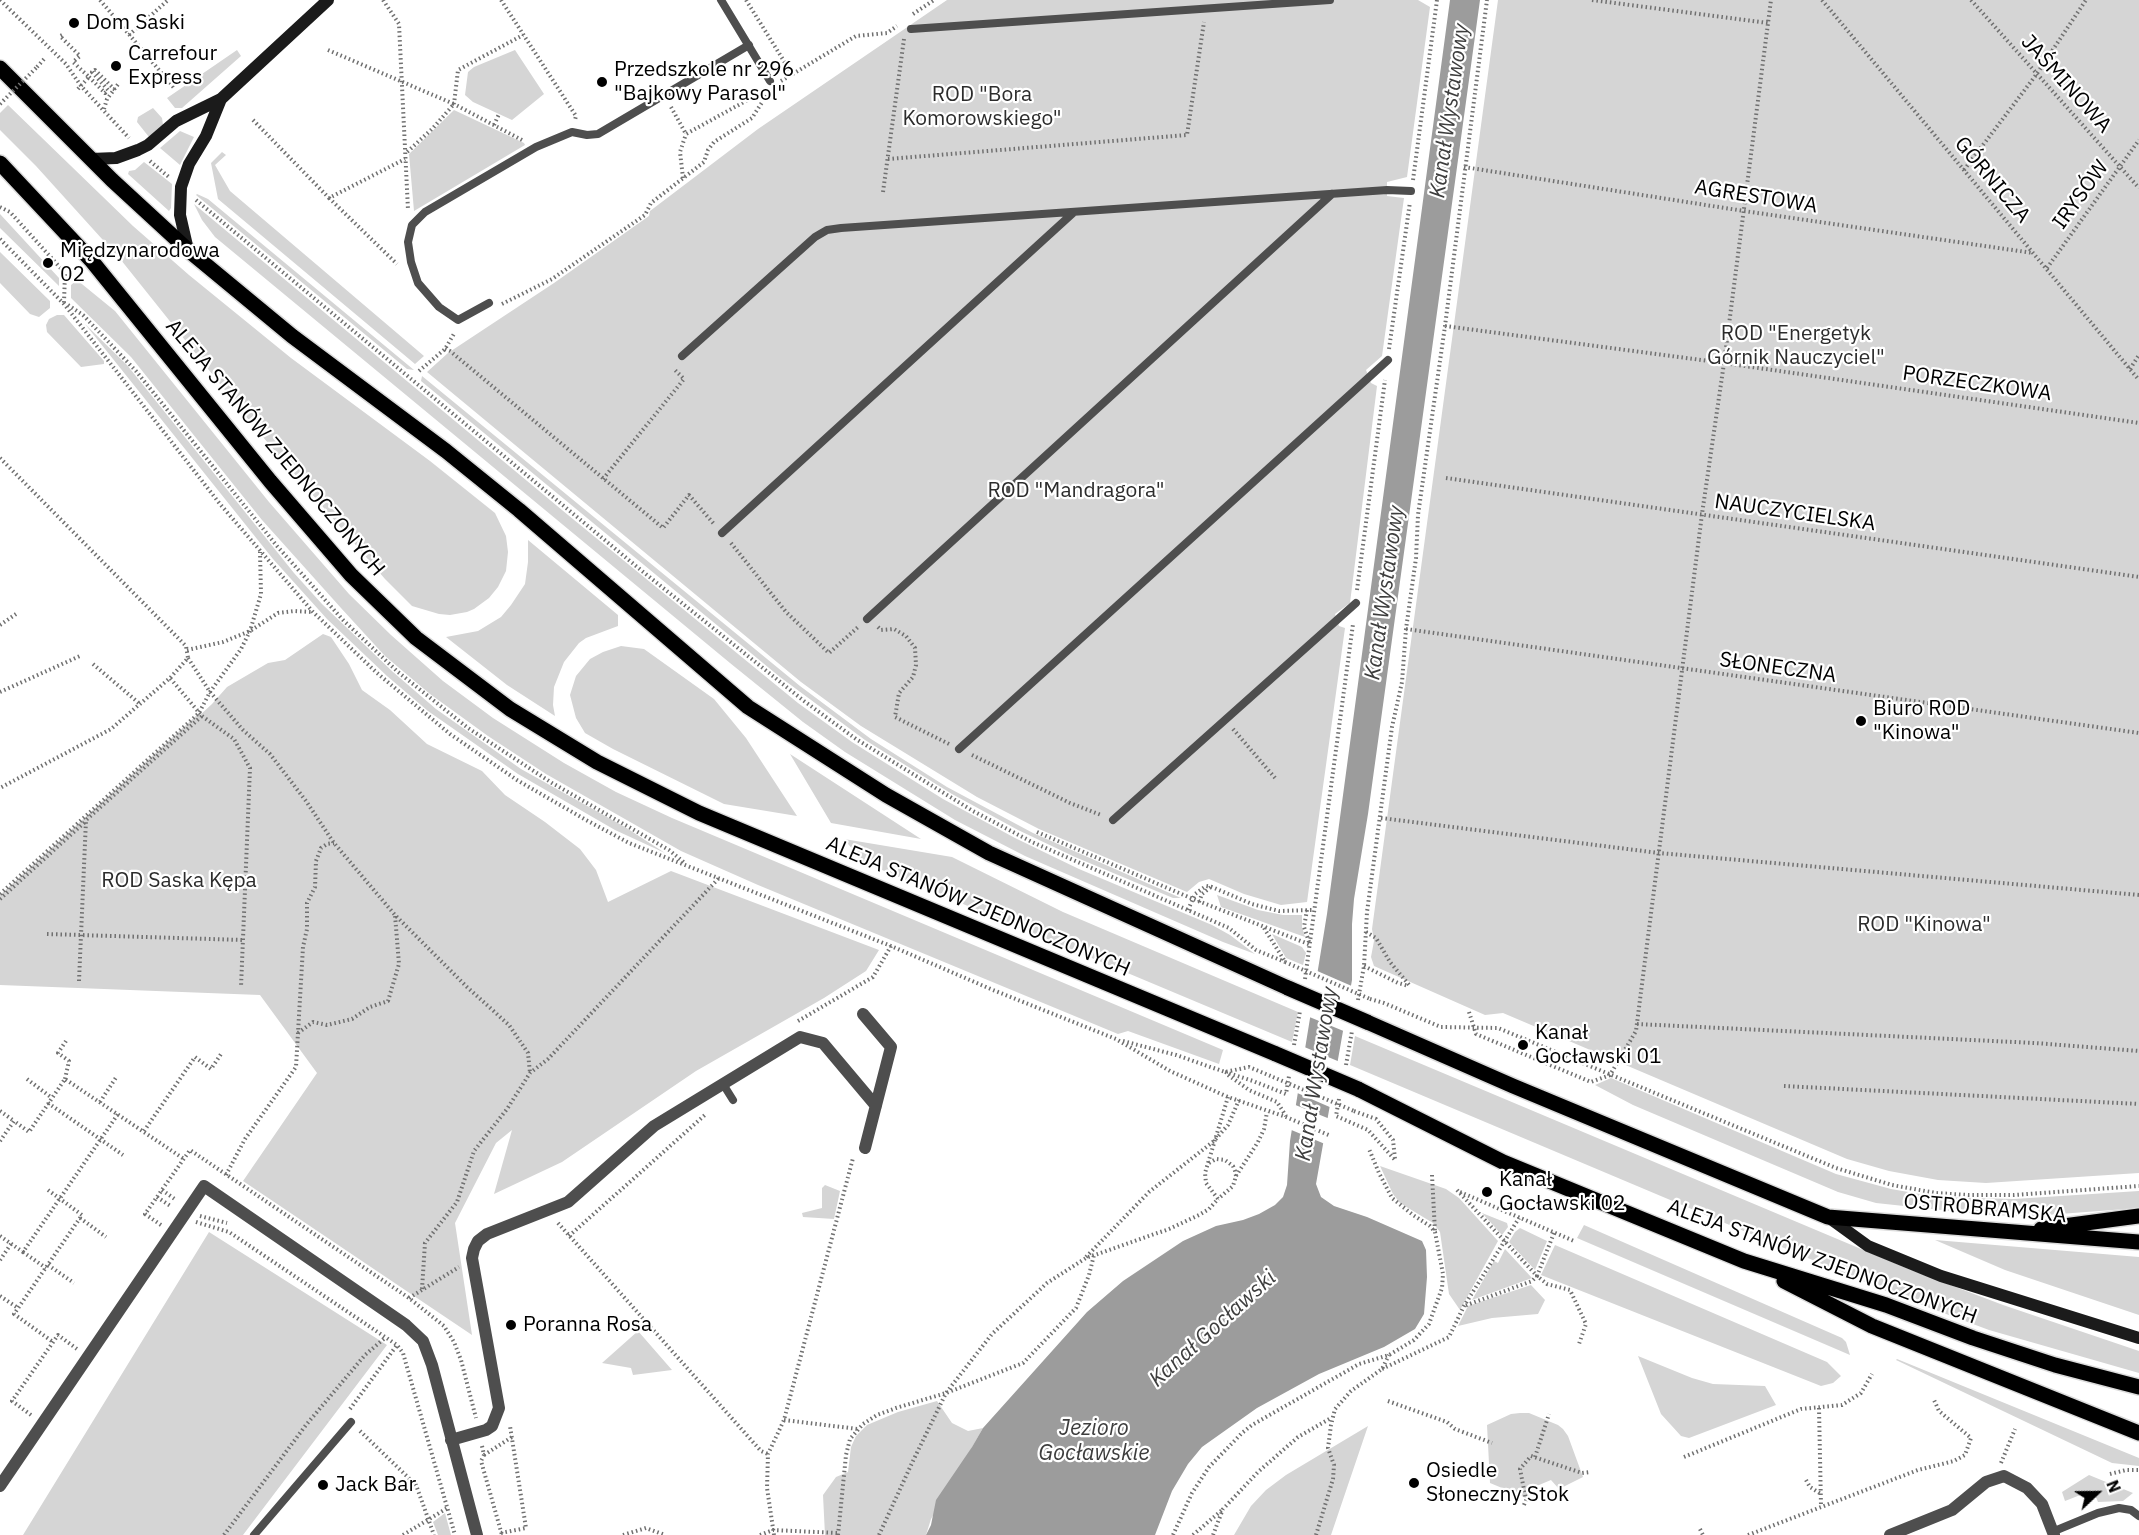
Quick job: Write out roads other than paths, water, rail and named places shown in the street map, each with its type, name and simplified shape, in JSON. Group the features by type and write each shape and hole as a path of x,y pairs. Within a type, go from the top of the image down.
{"main road":[{"name":"ALEJA STANÓW ZJEDNOCZONYCH","path":"0,68 91,159 188,250 292,336 446,451 519,510 748,707 894,800 1003,861 1288,988 1360,1025 1828,1217"},
{"name":"ALEJA STANÓW ZJEDNOCZONYCH","path":"0,164 91,260 270,481 351,575 416,638 510,709 597,762 699,813 1358,1089 1503,1162 1744,1261 1886,1305 1972,1338 2045,1362 2139,1387"},
{"path":"2012,1232 2139,1216"},
{"name":"OSTROBRAMSKA","path":"1828,1217 2139,1242"},
{"path":"1744,1261 1872,1326 2139,1433"}],"street":[{"path":"91,159 116,158 138,150 177,122 221,99 328,0"},
{"path":"188,250 180,215 181,187 189,164 206,136 221,99"},
{"path":"860,1150 876,1106 891,1047 863,1014"},
{"path":"451,1440 479,1434 492,1426 499,1408 472,1258 478,1241 488,1234 568,1202 654,1126 729,1093 800,1037 823,1043 876,1106"},
{"path":"0,1486 204,1186 406,1325 423,1341 432,1365 477,1535"},
{"name":"ALEJA STANÓW ZJEDNOCZONYCH","path":"1828,1217 1868,1246 1941,1276 2139,1338"},
{"path":"1890,1535 1952,1510 1986,1482 1995,1477 2004,1476 2027,1488 2042,1504 2053,1534"}],"lane":[{"path":"721,0 771,84"},
{"path":"911,29 1330,0"},
{"path":"489,303 458,320 439,307 418,283 411,262 408,242 412,225 425,212 536,147 572,132 587,135 598,134 748,45"},
{"path":"682,356 815,237 827,230 1387,190 1411,191"},
{"path":"867,619 1333,194"},
{"path":"722,533 1073,213"},
{"path":"959,749 1388,360"},
{"path":"1113,820 1356,603"},
{"path":"254,1535 351,1422"},
{"path":"2053,1534 2098,1513 2119,1508 2131,1510 2139,1516"}],"water":[{"name":"Jezioro Gocławskie","path":"1450,0 1480,0 1368,814 1354,899 1352,980 1316,1184 1321,1197 1334,1206 1367,1217 1422,1241 1426,1250 1427,1277 1424,1314 1415,1329 1384,1347 1319,1374 1257,1408 1202,1447 1188,1464 1172,1491 1155,1535 926,1535 931,1525 936,1500 983,1428 1087,1312 1123,1281 1183,1241 1216,1226 1259,1214 1275,1205 1283,1197 1287,1185 1290,1141 1327,914"}],"place":[{"name":"Dom Saski","path":"74,23"},
{"name":"Carrefour Express","path":"116,66"},
{"name":"Przedszkole nr 296 \"Bajkowy Parasol\"","path":"602,82"},
{"name":"Międzynarodowa 02","path":"48,263"},
{"name":"Biuro ROD \"Kinowa\"","path":"1861,721"},
{"name":"Kanał Gocławski 01","path":"1523,1045"},
{"name":"Kanał Gocławski 02","path":"1487,1192"},
{"name":"Poranna Rosa","path":"511,1325"},
{"name":"Osiedle Słoneczny Stok","path":"1414,1483"},
{"name":"Jack Bar","path":"323,1485"}],"park label":[{"name":"ROD \"Bora Komorowskiego\"","path":"982,107"},
{"name":"ROD \"Energetyk Górnik Nauczyciel\"","path":"1796,346"},
{"name":"ROD \"Mandragora\"","path":"1076,491"},
{"name":"ROD Saska Kępa","path":"179,881"},
{"name":"ROD \"Kinowa\"","path":"1924,925"}],"water label":[{"name":"Kanał Wystawowy","path":"1450,111"},
{"name":"Kanał Wystawowy","path":"1385,593"},
{"name":"Kanał Wystawowy","path":"1317,1074"},
{"name":"Kanał Gocławski","path":"1213,1329"}]}
